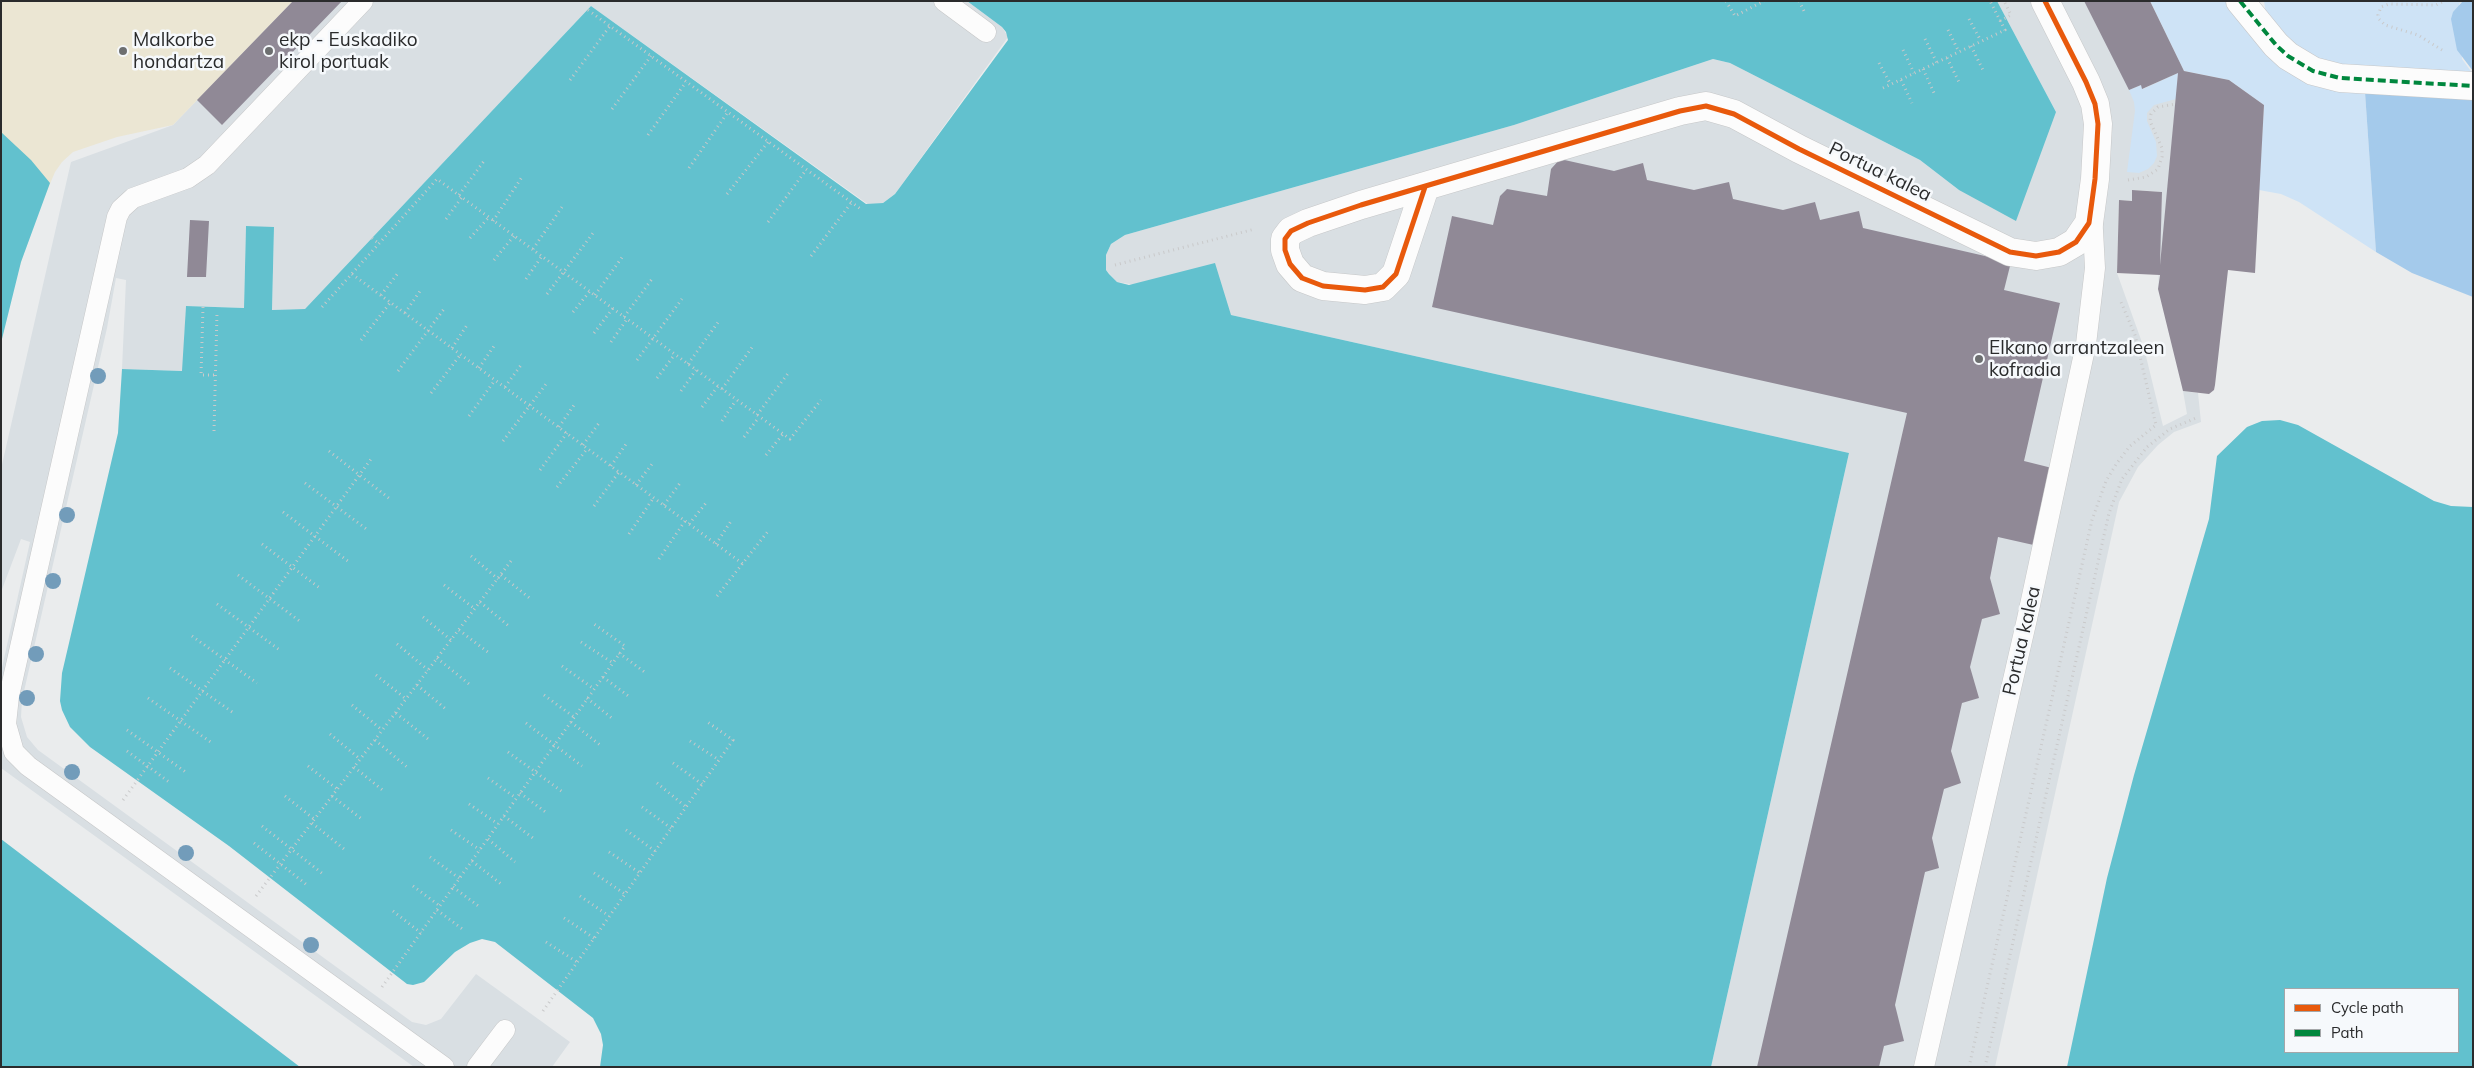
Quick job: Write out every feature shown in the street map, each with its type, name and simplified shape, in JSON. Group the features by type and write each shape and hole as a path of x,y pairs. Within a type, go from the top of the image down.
{"street":[{"name":"Portua kalea","path":"1287,236 1300,226 1333,214 1671,114 1706,106 1734,114 1799,149 2010,252 2036,256 2066,249 2080,237 2089,223 2092,212 2097,160 2095,104 2081,70 2045,1"},
{"path":"2240,1 2276,45 2288,56 2313,71 2340,78 2472,86"},
{"path":"1287,236 1284,245 1285,250 1290,264 1302,278 1323,286 1345,289 1364,290 1383,287 1396,274 1425,187"}],"lane":[{"path":"363,1 207,165 188,178 133,198 117,217 9,696 7,732 14,752 28,766 444,1067"},
{"path":"944,1 986,32"},
{"name":"Portua kalea","path":"1924,1067 2029,610 2086,344 2094,278 2095,253 2092,212"},
{"path":"478,1067 506,1030"}],"path":[{"path":"1726,1 1735,16 1764,1"},
{"path":"1799,1 1804,11"},
{"path":"1883,88 2005,30 1990,1"},
{"path":"2000,20 2011,14 2004,1"},
{"path":"2444,1 2436,5 2394,3 2384,5 2379,10 2379,20 2385,25 2418,35 2438,47 2456,64 2472,86"},
{"path":"588,10 862,210"},
{"path":"1969,19 1981,42"},
{"path":"570,80 610,26"},
{"path":"1948,30 1959,52"},
{"path":"1925,39 1937,62"},
{"path":"1971,46 1983,70"},
{"path":"1903,50 1914,73"},
{"path":"612,110 651,56"},
{"path":"1947,58 1959,82"},
{"path":"1879,63 1891,85"},
{"path":"1923,69 1935,95"},
{"path":"1901,80 1912,103"},
{"path":"648,135 686,82"},
{"path":"2128,180 2146,177 2158,169 2162,161 2162,148 2150,121 2150,114 2158,107 2176,104"},
{"path":"688,168 728,112"},
{"path":"727,194 768,142"},
{"path":"446,219 484,161"},
{"path":"768,222 806,170"},
{"path":"493,220 522,178"},
{"path":"322,307 437,179 790,439 821,400"},
{"path":"811,256 851,203"},
{"path":"533,249 562,207"},
{"path":"470,238 488,217"},
{"path":"1115,265 1250,230 1287,236"},
{"path":"547,294 593,233"},
{"path":"494,260 514,236"},
{"path":"372,238 379,244"},
{"path":"526,280 542,256"},
{"path":"595,295 623,256"},
{"path":"381,296 398,273"},
{"path":"352,274 742,564"},
{"path":"1969,1067 2092,520 2106,481 2116,463 2130,446 2156,425 2130,321 2115,294 2094,278"},
{"path":"611,342 652,279"},
{"path":"405,313 420,291"},
{"path":"574,312 590,291"},
{"path":"637,360 682,299"},
{"path":"360,340 390,303"},
{"path":"203,307 201,375 216,375"},
{"path":"594,332 613,308"},
{"path":"398,371 444,309"},
{"path":"214,431 217,313"},
{"path":"688,364 719,322"},
{"path":"452,348 467,325"},
{"path":"479,368 494,346"},
{"path":"722,389 753,346"},
{"path":"431,393 460,354"},
{"path":"656,378 675,354"},
{"path":"505,387 521,366"},
{"path":"681,391 696,370"},
{"path":"744,437 789,372"},
{"path":"469,416 495,380"},
{"path":"504,441 546,384"},
{"path":"702,407 718,386"},
{"path":"722,421 736,400"},
{"path":"559,427 574,405"},
{"path":"1984,1067 2109,514 2122,479 2147,447 2170,429 2196,418"},
{"path":"583,446 598,423"},
{"path":"540,470 567,433"},
{"path":"766,455 783,434"},
{"path":"610,466 626,444"},
{"path":"557,487 587,449"},
{"path":"328,451 390,499"},
{"path":"118,807 371,458"},
{"path":"636,485 652,464"},
{"path":"594,506 619,472"},
{"path":"305,483 368,531"},
{"path":"664,505 680,483"},
{"path":"629,534 654,497"},
{"path":"689,524 706,503"},
{"path":"283,512 349,562"},
{"path":"659,559 685,521"},
{"path":"716,544 731,521"},
{"path":"717,596 769,530"},
{"path":"262,544 322,589"},
{"path":"471,556 498,579"},
{"path":"255,897 511,561"},
{"path":"501,574 532,600"},
{"path":"238,575 301,622"},
{"path":"444,585 475,609"},
{"path":"480,602 510,627"},
{"path":"217,604 281,651"},
{"path":"424,617 451,640"},
{"path":"381,988 624,646 594,624"},
{"path":"459,630 489,653"},
{"path":"192,636 257,683"},
{"path":"581,642 613,662"},
{"path":"397,644 428,670"},
{"path":"619,653 646,673"},
{"path":"437,658 469,684"},
{"path":"562,666 594,689"},
{"path":"170,668 235,714"},
{"path":"376,675 406,699"},
{"path":"603,677 631,698"},
{"path":"417,685 447,710"},
{"path":"544,695 574,717"},
{"path":"148,698 212,743"},
{"path":"587,698 613,720"},
{"path":"352,706 382,730"},
{"path":"396,713 428,739"},
{"path":"543,1011 733,740 706,721"},
{"path":"570,722 600,745"},
{"path":"526,723 582,766"},
{"path":"127,730 159,751 187,773"},
{"path":"330,734 360,759"},
{"path":"375,740 407,767"},
{"path":"690,741 718,760"},
{"path":"127,751 169,782"},
{"path":"508,752 564,793"},
{"path":"673,764 702,784"},
{"path":"308,766 337,789"},
{"path":"354,767 385,792"},
{"path":"488,778 516,798"},
{"path":"657,783 686,807"},
{"path":"520,793 547,813"},
{"path":"285,796 314,819"},
{"path":"332,796 363,820"},
{"path":"469,804 498,824"},
{"path":"642,808 671,828"},
{"path":"504,816 533,838"},
{"path":"312,823 344,849"},
{"path":"262,826 322,874"},
{"path":"451,830 480,850"},
{"path":"626,830 655,851"},
{"path":"488,839 516,862"},
{"path":"254,843 307,885"},
{"path":"609,852 640,873"},
{"path":"430,857 460,878"},
{"path":"472,861 501,884"},
{"path":"594,873 625,894"},
{"path":"413,886 465,931"},
{"path":"454,887 481,908"},
{"path":"580,896 609,916"},
{"path":"393,911 421,932"},
{"path":"564,918 594,938"},
{"path":"546,942 577,962"}],"shaded area":[{"path":"293,1 967,1 1002,27 1008,37 895,194 883,203 869,205 591,6 305,309 272,310 274,228 246,226 244,308 186,306 183,371 122,369 126,280 116,278 107,328 22,700 21,717 27,737 38,750 412,1022 426,1025 441,1019 476,974 570,1042 552,1067 414,1067 1,768 1,672 30,542 21,539 1,592 1,469 71,162 173,125"},
{"path":"967,1 1997,1 2056,112 2016,221 1959,190 1920,160 1730,63 1713,59 1514,125 1125,235 1111,244 1106,255 1106,270 1109,274 1117,282 1129,285 1215,263 1231,315 1849,453 1711,1067 600,1067 603,1045 601,1034 593,1018 495,942 482,939 470,943 455,952 424,982 413,985 407,984 229,846 90,747 70,727 60,701 62,673 118,433 122,369 182,371 186,306 244,308 246,226 274,227 272,310 305,309 591,6 866,204 883,203 895,194 1008,40 1006,32 1002,27"},
{"path":"1997,1 2084,1 2130,90 2141,85 2143,89 2178,73 2158,289 2162,192 2133,190 2132,201 2119,200 2117,273 2144,348 2163,426 2187,414 2183,391 2198,393 2201,422 2174,432 2158,445 2138,467 2119,502 1995,1067 1711,1067 1849,453 1231,315 1136,285 1117,282 1106,270 1106,255 1111,244 1125,235 1514,125 1713,59 1730,63 1920,160 1959,190 2056,112"},
{"path":"2150,1 2228,1 2365,92 2376,252 2299,202 2281,194 2259,190 2264,105 2229,80 2184,71"},
{"path":"2264,1 2462,1 2459,4 2462,59 2473,74 2367,71 2303,56 2266,15"},
{"path":"2473,1 2473,71 2457,50 2451,19 2453,12 2462,2"},
{"path":"2178,73 2176,99 2154,105 2147,113 2147,121 2156,142 2157,156 2154,163 2148,169 2139,173 2127,172 2135,111 2134,102 2129,90 2141,85 2143,89"},
{"path":"2365,92 2473,95 2473,297 2412,273 2376,252"},
{"path":"1,132 31,160 50,183 21,262 1,343"},
{"path":"2280,420 2298,425 2434,501 2451,506 2473,507 2473,1067 2067,1067 2107,878 2134,775 2209,519 2217,456 2247,427 2262,421"},
{"path":"1,839 300,1067 1,1067"}],"sand":[{"name":"Malkorbe hondartza","path":"1,1 293,1 173,125 117,137 73,152 62,162 55,172 31,229 13,289 1,343"}],"building":[{"path":"293,1 342,1 222,125 197,100"},
{"path":"2084,1 2150,1 2184,71 2229,80 2264,105 2255,273 2228,270 2215,385 2214,390 2209,394 2183,391 2158,289 2160,275 2117,273 2119,200 2132,201 2132,190 2162,192 2160,265 2178,73 2142,89 2141,85 2129,90"},
{"path":"1560,159 1614,171 1643,163 1647,180 1694,190 1729,182 1733,199 1783,210 1815,202 1820,220 1859,211 1863,228 2011,262 2004,290 2060,303 2024,461 2056,469 2038,546 1998,537 1990,578 2000,614 1982,619 1970,667 1979,698 1962,703 1951,751 1961,783 1944,789 1932,838 1939,868 1925,872 1895,1005 1904,1041 1884,1046 1879,1067 1757,1067 1907,413 1432,307 1452,216 1493,225 1500,196 1507,189 1547,196 1551,169"},
{"path":"190,220 209,221 206,277 187,277"}],"marked path":[{"path":"2240,1 2276,45 2288,56 2313,71 2340,78 2473,86"}],"cycle path":[{"path":"1425,187 1396,274 1383,287 1365,290 1323,286 1302,278 1290,264 1285,250 1285,239 1291,231 1308,223 1361,205 1680,111 1706,106 1734,114 1799,149 2010,252 2036,256 2059,252 2076,242 2089,223 2095,179 2098,124 2095,104 2086,82 2045,1"}],"place":[{"name":"Malkorbe hondartza","path":"123,51"},
{"name":"ekp - Euskadiko kirol portuak","path":"269,51"},
{"name":"Elkano arrantzaleen kofradia","path":"1979,359"}]}
